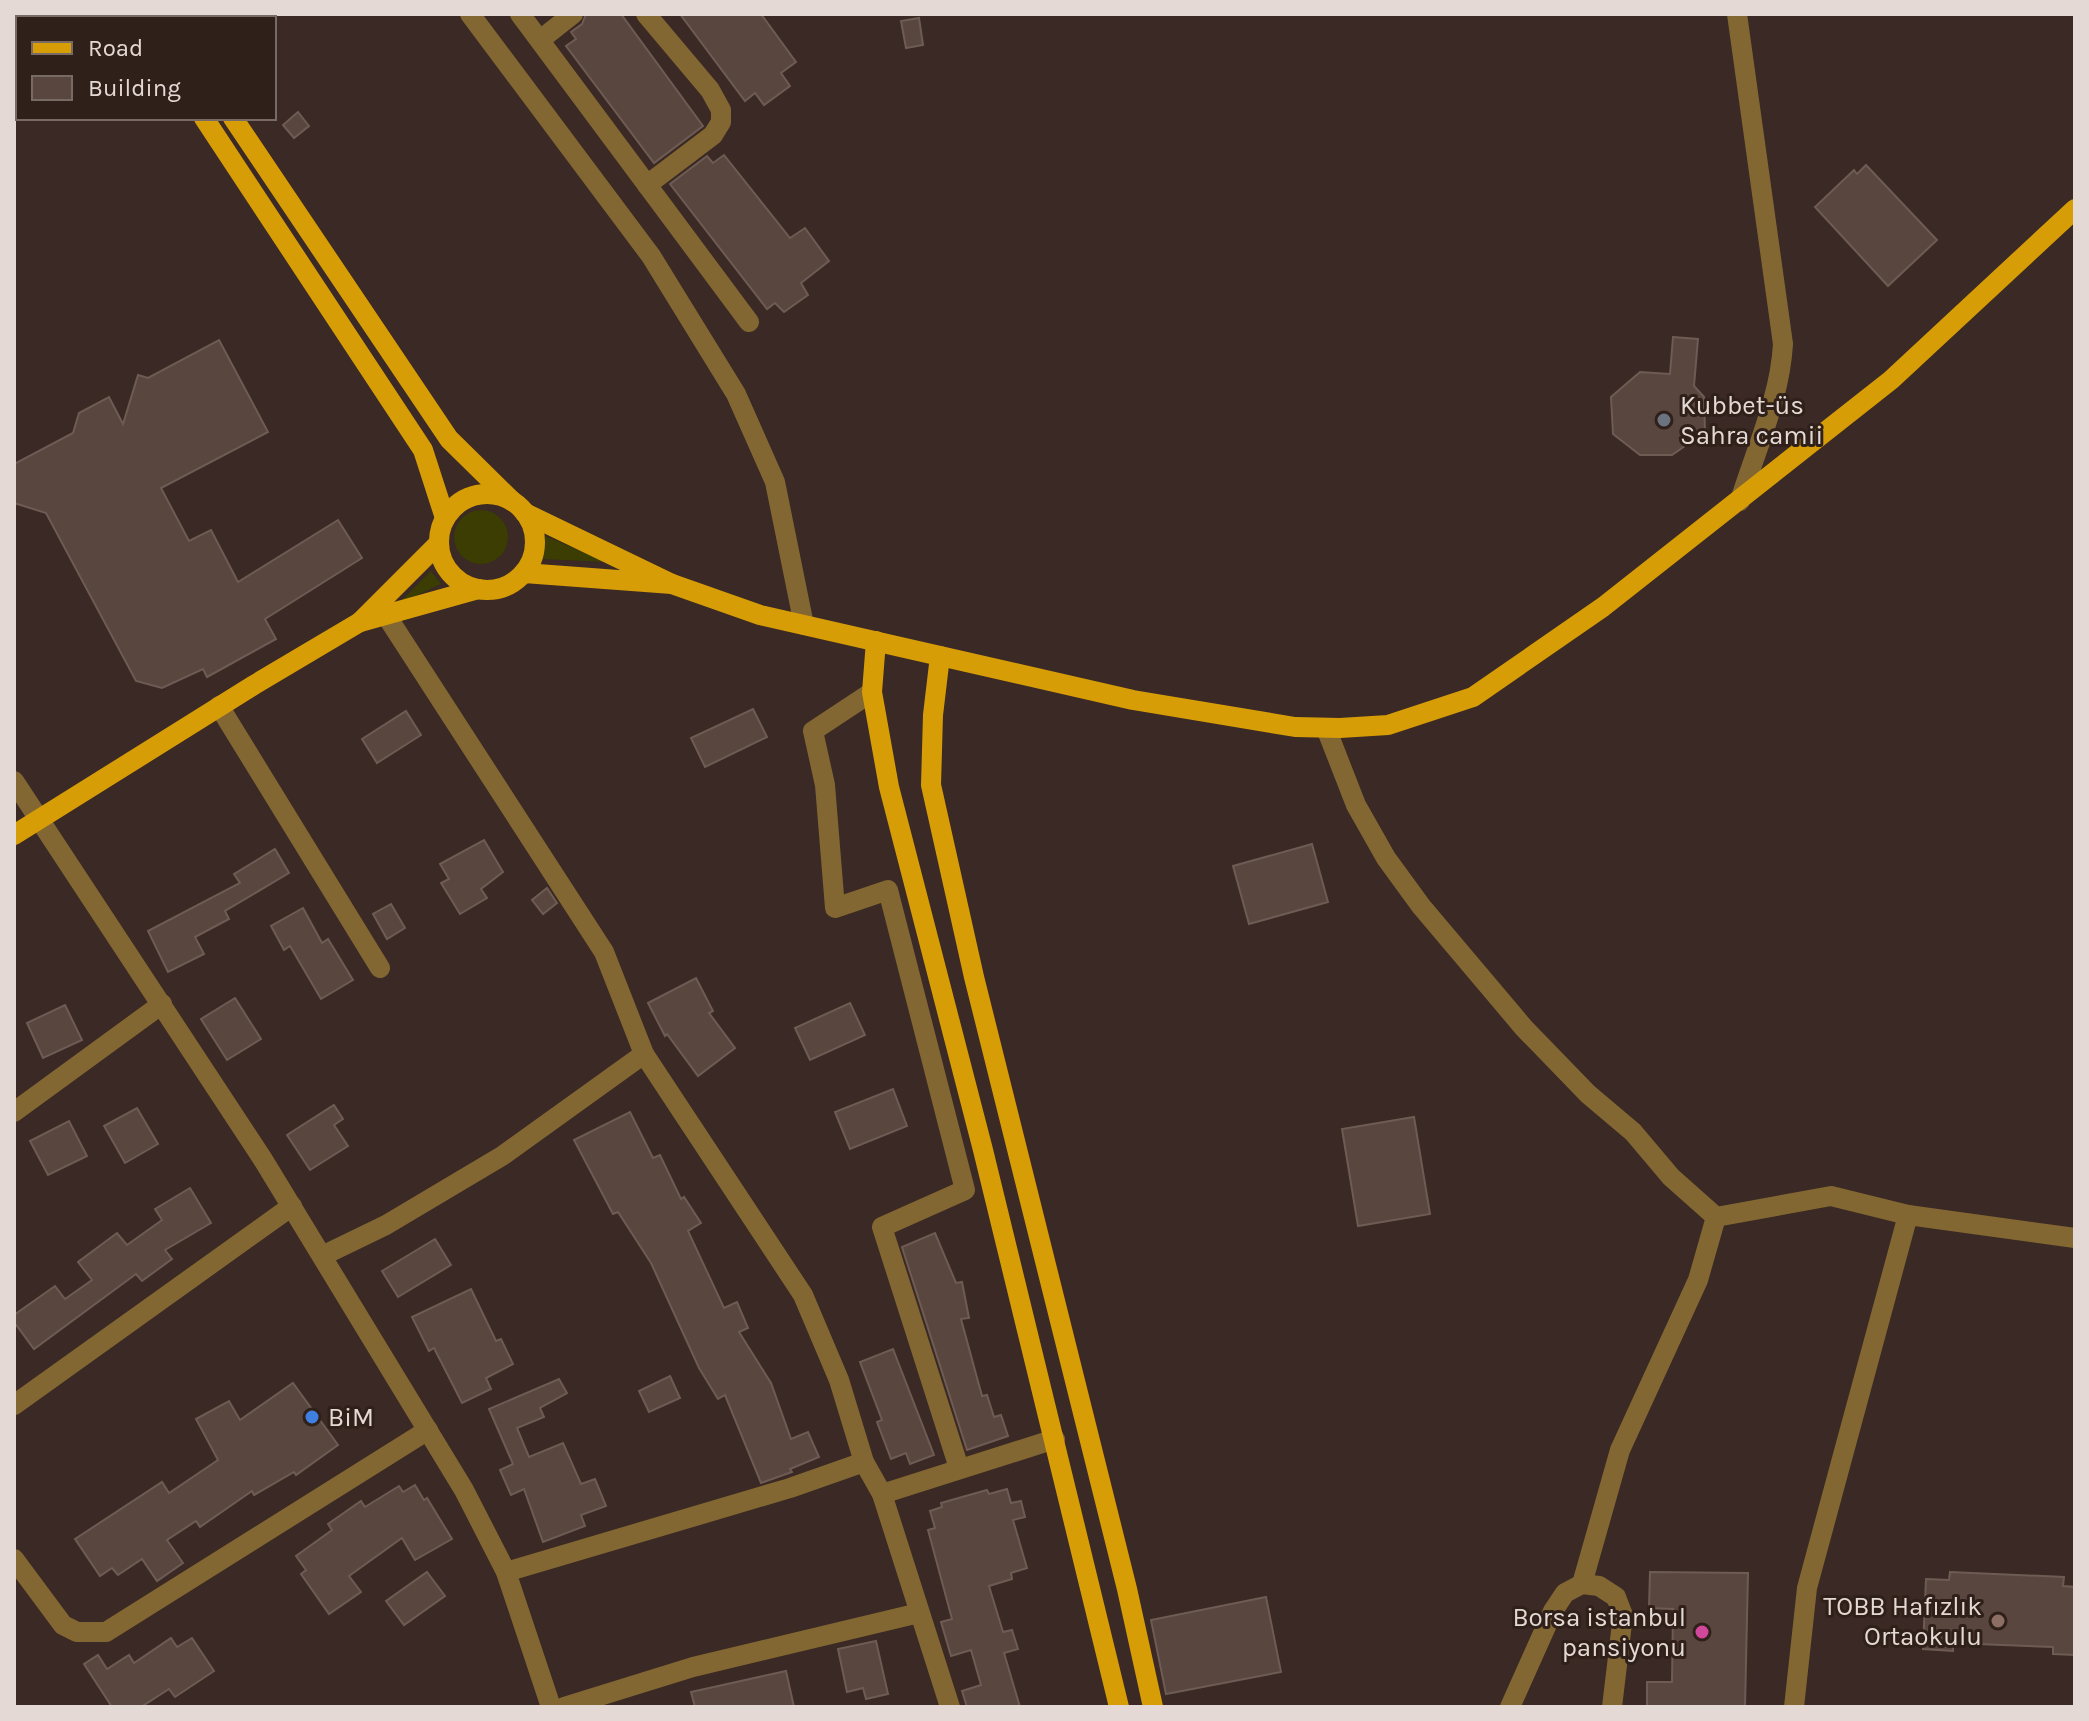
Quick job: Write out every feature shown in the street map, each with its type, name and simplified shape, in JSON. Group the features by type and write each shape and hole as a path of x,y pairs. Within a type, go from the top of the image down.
{"main road":[{"path":"205,120 423,450 445,518"},
{"path":"234,120 449,439 519,507 534,531 535,547 524,573 509,585 494,590 462,584 442,560 438,544 440,527 459,502 489,493 519,507 672,584 760,615 1133,700 1295,727 1388,725 1473,697 1603,607 1891,380 2075,209"},
{"path":"14,835 360,622 438,544"},
{"path":"524,573 672,584"},
{"path":"360,622 478,589"},
{"path":"876,641 872,692 889,787 1055,1439 1119,1707"},
{"path":"940,656 933,715 931,785 974,977 1127,1589 1153,1707"}],"street":[{"path":"470,14 651,256 736,394 775,482 804,625"},
{"path":"520,14 749,322"},
{"path":"540,40 573,14"},
{"path":"646,14 710,90 721,110 721,122 713,135 647,185"},
{"path":"1737,14 1783,344 1775,398 1740,501"},
{"path":"386,615 604,952 644,1054 803,1295 839,1380 864,1462 882,1494 950,1707"},
{"path":"872,692 813,731 825,785 835,908 888,890 965,1190 882,1227 959,1468"},
{"path":"219,706 380,968"},
{"path":"1326,728 1356,805 1386,858 1421,906 1524,1028 1588,1094 1633,1132 1671,1177 1716,1217"},
{"path":"14,781 292,1206 464,1490 506,1572 551,1707"},
{"path":"14,1112 162,1004"},
{"path":"322,1256 386,1225 502,1156 644,1054"},
{"path":"1716,1217 1831,1196 1908,1215 2075,1238"},
{"path":"14,1405 292,1206"},
{"path":"1794,1707 1807,1588 1908,1215"},
{"path":"1582,1584 1620,1450 1698,1280 1716,1217"},
{"path":"14,1559 63,1625 77,1632 106,1632 428,1430"},
{"path":"882,1494 1055,1439"},
{"path":"506,1572 790,1488 864,1462"},
{"path":"1510,1707 1553,1611 1565,1593 1582,1584 1599,1586 1616,1597 1623,1615 1612,1707"},
{"path":"564,1707 693,1667 919,1613"}],"shaded area":[{"path":"481,510 492,512 500,518 506,526 506,548 500,556 492,562 481,564 470,562 462,556 456,548 454,537 456,526 462,518 470,512"},
{"path":"545,536 607,562 543,559"},
{"path":"431,571 441,584 398,604"}],"building":[{"path":"586,14 621,14 703,126 654,163 566,46 576,39 571,32 582,24"},
{"path":"680,14 761,14 796,62 781,73 790,86 764,105 755,93 745,101"},
{"path":"919,18 923,45 906,48 901,21"},
{"path":"298,112 309,126 294,138 283,125"},
{"path":"724,155 790,238 805,228 829,261 801,283 808,295 784,312 775,303 767,309 670,184 707,156 713,163"},
{"path":"1866,165 1937,240 1888,286 1815,207 1854,170 1857,174"},
{"path":"1673,337 1698,339 1694,386 1704,397 1705,432 1672,455 1640,455 1613,434 1611,397 1640,372 1670,374"},
{"path":"219,340 268,432 161,488 189,541 211,530 238,582 338,520 362,558 265,619 276,639 207,677 203,669 162,688 136,681 46,513 14,503 14,464 73,433 79,413 109,397 123,424 138,375 148,378"},
{"path":"753,709 767,737 705,767 691,738"},
{"path":"406,711 421,735 377,763 362,739"},
{"path":"484,840 503,872 481,889 487,898 460,914 441,883 449,879 440,864"},
{"path":"1312,844 1328,902 1249,924 1233,866"},
{"path":"275,849 289,873 225,911 229,919 195,937 204,954 168,972 148,931 240,883 234,874"},
{"path":"547,888 557,903 543,914 532,900"},
{"path":"391,904 405,928 387,939 373,914"},
{"path":"303,908 322,943 328,939 353,980 321,999 290,946 284,950 271,926"},
{"path":"696,978 713,1011 709,1013 735,1048 698,1076 667,1034 665,1036 648,1003"},
{"path":"235,998 261,1039 227,1060 201,1019"},
{"path":"850,1003 865,1035 810,1060 795,1028"},
{"path":"65,1005 82,1040 43,1058 27,1023"},
{"path":"893,1089 907,1126 850,1149 835,1112"},
{"path":"334,1105 343,1119 334,1125 348,1146 310,1170 287,1135"},
{"path":"137,1108 158,1144 125,1163 104,1126"},
{"path":"630,1112 653,1158 660,1155 681,1199 684,1197 701,1223 688,1231 724,1308 737,1302 748,1328 739,1332 771,1383 791,1439 808,1432 819,1457 790,1469 792,1472 761,1483 725,1395 718,1399 699,1368 651,1263 618,1212 613,1214 574,1140"},
{"path":"1414,1117 1430,1214 1358,1226 1342,1129"},
{"path":"69,1121 87,1156 48,1175 30,1141"},
{"path":"190,1188 211,1223 165,1250 172,1259 142,1281 136,1274 34,1349 14,1322 14,1315 55,1286 65,1299 92,1280 78,1262 117,1233 127,1245 162,1220 155,1209"},
{"path":"935,1233 956,1283 962,1282 969,1318 961,1319 982,1396 987,1395 994,1417 1001,1415 1008,1436 967,1450 902,1247"},
{"path":"435,1239 451,1265 398,1297 382,1271"},
{"path":"471,1289 496,1341 501,1339 513,1364 486,1378 491,1389 462,1403 434,1348 429,1351 412,1317"},
{"path":"893,1349 934,1455 910,1464 906,1453 891,1459 877,1422 882,1420 860,1362"},
{"path":"670,1376 680,1398 649,1412 639,1391"},
{"path":"559,1379 567,1393 540,1408 544,1417 517,1428 529,1457 563,1443 581,1484 595,1479 606,1506 581,1515 585,1526 543,1542 524,1489 511,1495 500,1470 513,1464 489,1409"},
{"path":"293,1383 338,1445 296,1475 294,1472 254,1495 252,1491 200,1527 196,1521 167,1540 183,1563 157,1581 142,1559 118,1575 112,1568 100,1576 75,1539 162,1482 169,1493 218,1460 196,1419 229,1401 240,1420"},
{"path":"415,1485 424,1500 427,1498 452,1539 415,1560 402,1538 349,1576 361,1592 329,1614 301,1574 306,1570 296,1556 332,1530 328,1524 361,1501 365,1507 399,1486 403,1492"},
{"path":"1007,1489 1011,1503 1021,1501 1025,1517 1013,1520 1027,1568 1011,1573 1012,1579 989,1586 1003,1632 1012,1630 1018,1649 1004,1653 1020,1707 967,1707 962,1691 981,1685 971,1650 951,1656 941,1622 952,1619 928,1530 935,1528 930,1511 942,1507 941,1503 987,1490 989,1494"},
{"path":"427,1572 445,1596 404,1625 386,1601"},
{"path":"1650,1572 1748,1573 1745,1707 1647,1707 1647,1682 1672,1682 1673,1609 1649,1608"},
{"path":"1950,1572 2064,1577 2063,1586 2075,1587 2075,1655 2053,1654 2053,1647 1953,1643 1953,1651 1923,1649 1926,1579 1949,1580"},
{"path":"1266,1597 1281,1672 1166,1694 1151,1620"},
{"path":"171,1638 177,1647 192,1638 214,1671 175,1697 169,1689 141,1707 112,1707 84,1664 98,1655 107,1669 129,1655 134,1663"},
{"path":"876,1641 888,1694 866,1699 863,1688 847,1692 838,1649"},
{"path":"786,1671 794,1707 695,1707 691,1692"}],"place":[{"name":"Kubbet-üs Sahra camii","path":"1664,420"},
{"name":"BiM","path":"312,1417"},
{"name":"TOBB Hafızlık Ortaokulu","path":"1998,1621"},
{"name":"Borsa istanbul pansiyonu","path":"1702,1632"}]}
